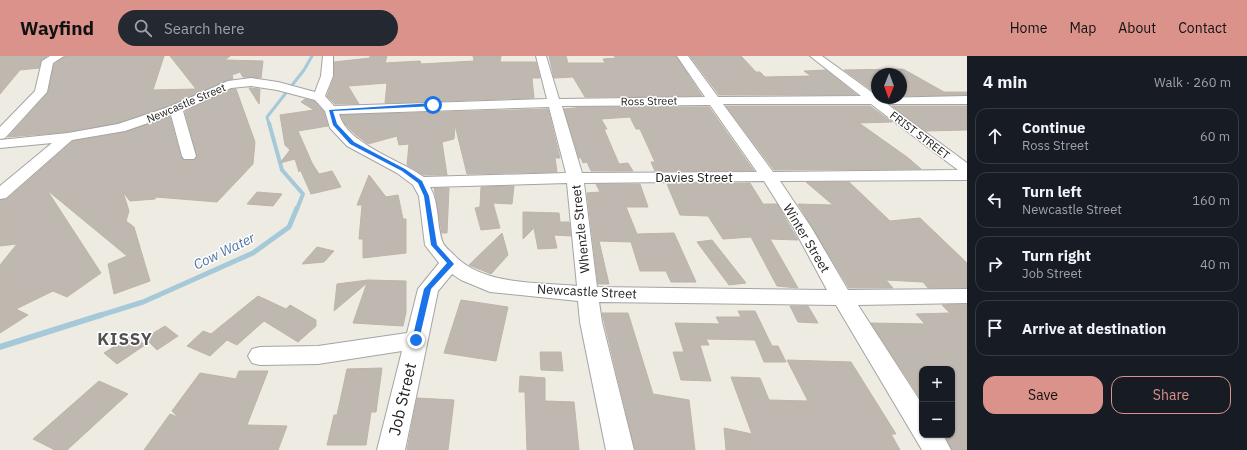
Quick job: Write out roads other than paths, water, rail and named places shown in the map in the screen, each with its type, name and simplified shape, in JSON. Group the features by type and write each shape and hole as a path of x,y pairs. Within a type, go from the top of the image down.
{"street":[{"path":"0,135 41,92 48,61 59,56"},
{"path":"328,56 327,76 319,100 335,125 352,143 404,170 420,182"},
{"name":"Whenzle Street","path":"541,56 575,178 591,322 620,450"},
{"name":"Winter Street","path":"682,56 769,177 802,227 842,298 919,421"},
{"name":"FRIST STREET","path":"815,56 871,99"},
{"name":"Newcastle Street","path":"0,144 68,137 120,128 176,108 228,85 251,82 278,86 319,100"},
{"name":"Ross Street","path":"319,100 433,105 713,100 871,100"},
{"name":"Ross Street","path":"907,100 967,100"},
{"name":"FRIST STREET","path":"877,104 967,170"},
{"path":"176,108 189,156"},
{"path":"0,194 68,137"},
{"name":"Davies Street","path":"420,182 575,178 967,175"},
{"name":"Newcastle Street","path":"420,182 427,196 434,245 450,264 468,275 490,284 587,294 842,298 967,296"},
{"name":"Job Street","path":"391,450 428,289 450,264"},
{"path":"260,356 318,355 416,340"},
{"path":"930,438 937,450"}],"waterway":[{"name":"Cow Water","path":"269,124 267,117 304,70 312,56"},
{"name":"Cow Water","path":"269,123 282,170 303,194 297,209"},
{"name":"Cow Water","path":"98,316 143,302 253,253 289,227 297,208"},
{"name":"Cow Water","path":"0,347 101,315"}],"district":[{"name":"KISSY","path":"125,339"}]}
